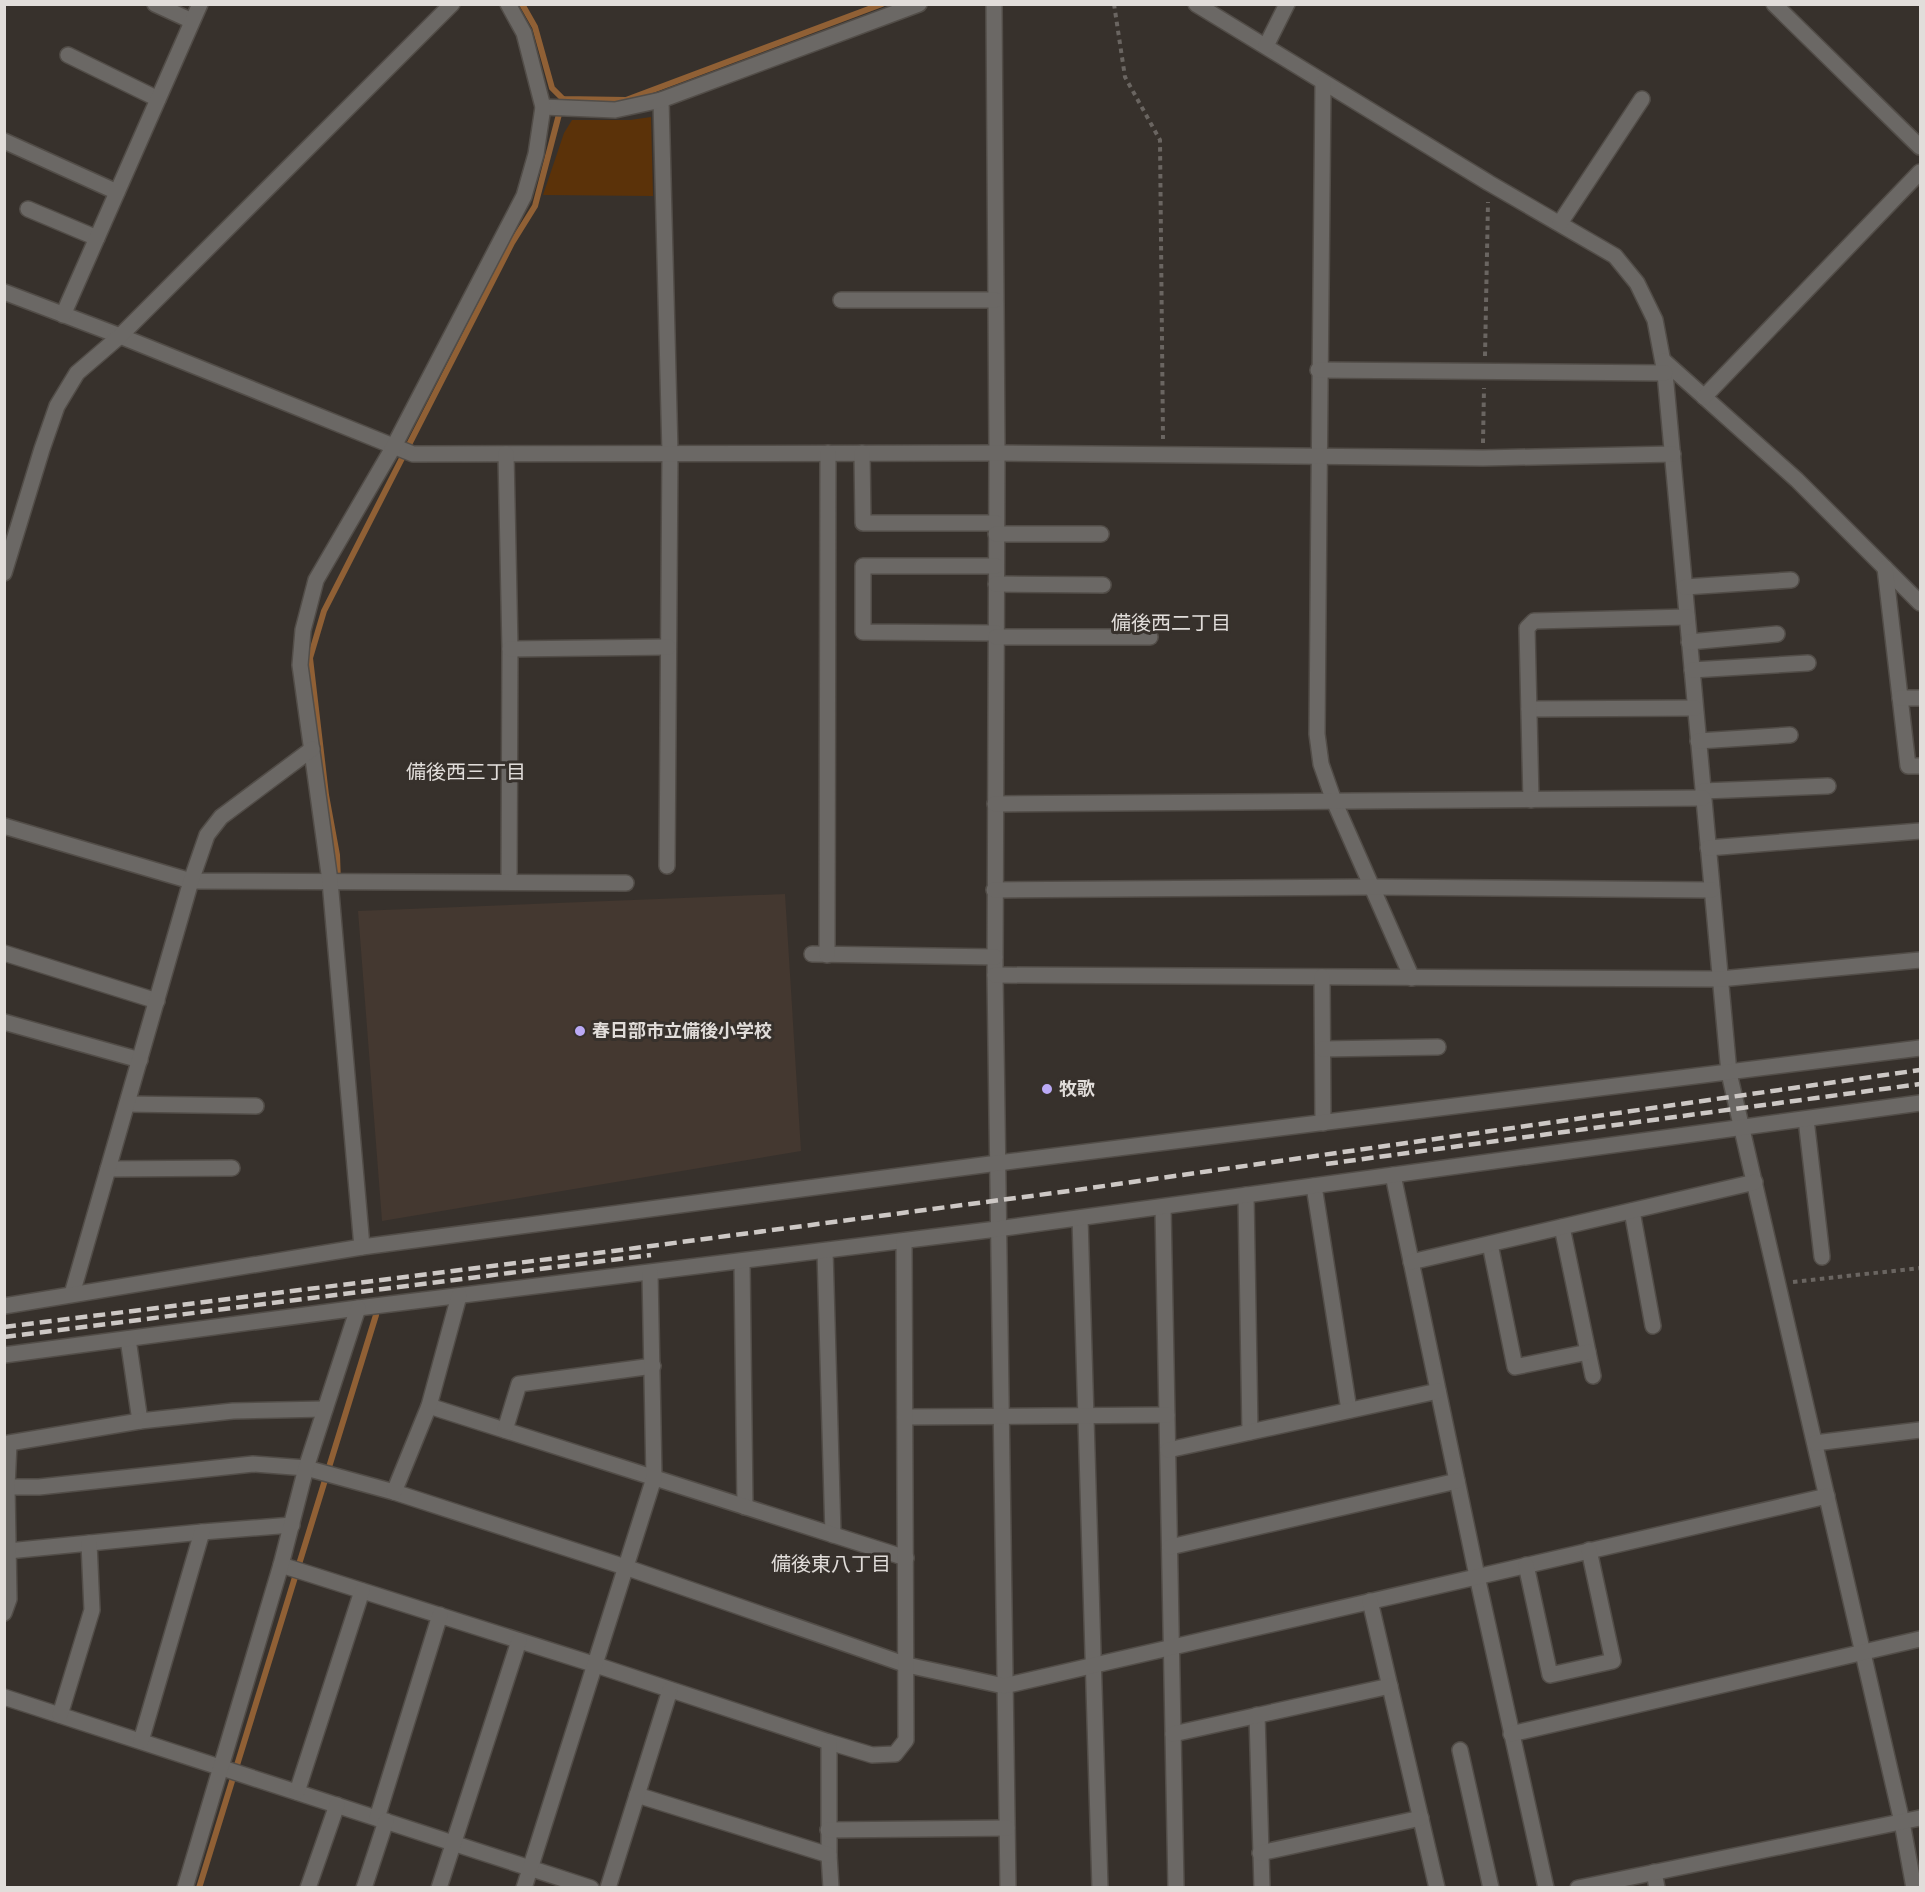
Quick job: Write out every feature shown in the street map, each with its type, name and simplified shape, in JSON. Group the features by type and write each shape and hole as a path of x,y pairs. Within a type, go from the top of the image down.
{"street":[{"path":"155,4 192,21"},
{"path":"63,315 200,4"},
{"path":"4,573 57,406 77,373 120,336 452,4"},
{"path":"362,1247 330,881 300,665 303,630 316,580 394,446 524,196 537,154 543,107 524,33 508,4"},
{"path":"543,107 615,110 661,100 920,4"},
{"path":"994,4 997,453 994,975 1008,1887"},
{"path":"1196,4 1489,183 1615,256 1637,283 1655,320 1665,367 1729,1073 1902,1822 1914,1887"},
{"path":"1266,46 1287,4"},
{"path":"1774,4 1920,147"},
{"path":"68,55 158,99"},
{"path":"1323,83 1318,370 1320,456 1317,734 1321,764 1334,801 1412,978"},
{"path":"1560,223 1642,99"},
{"path":"661,100 670,453 667,866"},
{"path":"4,141 117,192"},
{"path":"1704,397 1920,172"},
{"path":"28,209 97,238"},
{"path":"4,292 120,336 413,454 997,453 1483,458 1673,454"},
{"path":"841,300 995,300"},
{"path":"1318,370 1485,371 1665,367 1704,397 1797,480 1920,603"},
{"path":"828,453 820,955 994,957"},
{"path":"862,453 863,523 1101,534"},
{"path":"506,454 510,649 509,882"},
{"path":"996,566 863,566 863,632 1150,638"},
{"path":"1885,568 1908,766 1920,766"},
{"path":"1684,586 1791,580"},
{"path":"996,584 1103,585"},
{"path":"1531,800 1527,628 1534,621 1687,617"},
{"path":"1689,642 1777,634"},
{"path":"510,649 668,646"},
{"path":"1692,670 1808,663"},
{"path":"1900,698 1920,698"},
{"path":"1529,709 1695,708"},
{"path":"1698,741 1790,735"},
{"path":"72,1294 191,881 207,835 221,817 312,749"},
{"path":"995,804 1531,800 1703,795 1828,786"},
{"path":"4,826 191,881 626,883"},
{"path":"1708,848 1920,831"},
{"path":"994,890 1372,887 1712,890"},
{"path":"4,953 157,1000"},
{"path":"994,975 1720,979 1920,960"},
{"path":"1322,978 1323,1123"},
{"path":"4,1022 140,1060"},
{"path":"1323,1049 1438,1047"},
{"path":"4,1306 362,1247 998,1162 1920,1048"},
{"path":"4,1355 358,1308 997,1229 1920,1103"},
{"path":"127,1104 256,1106"},
{"path":"1806,1119 1822,1257"},
{"path":"108,1169 231,1168"},
{"path":"1393,1175 1477,1576 1546,1887"},
{"path":"1411,1262 1755,1182"},
{"path":"1314,1186 1349,1410"},
{"path":"1246,1195 1250,1432"},
{"path":"1163,1207 1176,1887"},
{"path":"1632,1211 1653,1326"},
{"path":"1080,1218 1100,1887"},
{"path":"1562,1227 1593,1376"},
{"path":"281,1565 829,1742 872,1755 895,1754 906,1740 904,1241"},
{"path":"1490,1244 1515,1367 1588,1352"},
{"path":"825,1251 833,1534"},
{"path":"742,1262 745,1507"},
{"path":"524,1887 654,1478 651,1273"},
{"path":"394,1492 429,1406 459,1296"},
{"path":"185,1887 281,1565 306,1468 358,1308"},
{"path":"128,1339 140,1421"},
{"path":"505,1430 519,1384 653,1366"},
{"path":"1168,1450 1438,1391"},
{"path":"429,1406 906,1558"},
{"path":"6,1604 8,1551 6,1487 9,1443 140,1421 233,1411 325,1409"},
{"path":"905,1417 1167,1415"},
{"path":"1815,1443 1920,1430"},
{"path":"6,1487 39,1487 253,1464 306,1468 394,1492 625,1568 907,1665 1004,1686 1827,1496"},
{"path":"1170,1547 1457,1481"},
{"path":"8,1551 292,1525"},
{"path":"141,1741 202,1532"},
{"path":"60,1715 92,1610 89,1543"},
{"path":"1526,1565 1550,1675 1613,1661 1589,1550"},
{"path":"297,1792 362,1591"},
{"path":"1370,1601 1437,1887"},
{"path":"364,1887 381,1819 440,1616"},
{"path":"1511,1734 1920,1639"},
{"path":"439,1887 519,1641"},
{"path":"1173,1734 1390,1686"},
{"path":"608,1887 670,1690"},
{"path":"4,1697 591,1887"},
{"path":"1257,1715 1262,1887"},
{"path":"829,1742 828,1830 831,1887"},
{"path":"1460,1750 1491,1887"},
{"path":"637,1796 829,1855"},
{"path":"308,1887 337,1805"},
{"path":"1260,1853 1421,1818"},
{"path":"1578,1887 1656,1880 1920,1818"},
{"path":"828,1830 1007,1828"}],"path":[{"path":"1114,4 1125,77 1160,140 1163,455"},
{"path":"1483,458 1489,183"},
{"path":"1778,1284 1920,1268"}],"shaded area":[{"path":"651,117 653,196 543,195 564,133 572,120 630,120"},
{"name":"春日部市立備後小学校","path":"785,894 801,1151 382,1221 358,911"}],"waterway":[{"path":"522,4 535,27 552,88 563,99 626,100 882,4"},
{"path":"338,882 337,855 326,795 310,658 324,611 512,243 535,206 563,99"},
{"path":"199,1888 376,1315"}],"railway":[{"path":"4,1327 1069,1191 1920,1070"},
{"path":"1326,1164 1920,1084"},
{"path":"4,1337 651,1255"}],"place":[{"name":"春日部市立備後小学校","path":"580,1031"},
{"name":"牧歌","path":"1047,1089"}],"district":[{"name":"備後西二丁目","path":"1171,623"},
{"name":"備後西三丁目","path":"466,772"},
{"name":"備後東八丁目","path":"831,1564"}]}
